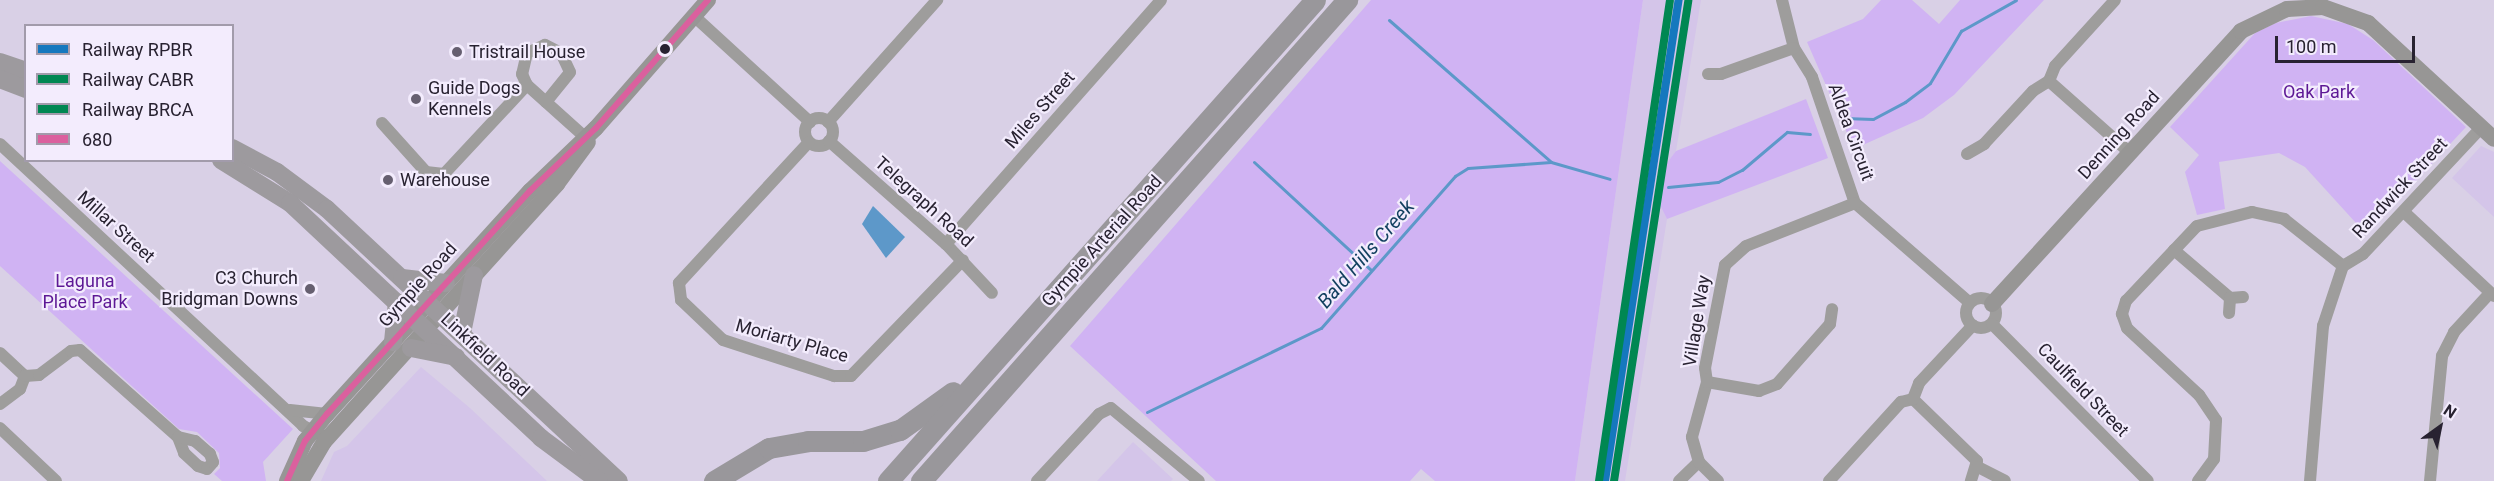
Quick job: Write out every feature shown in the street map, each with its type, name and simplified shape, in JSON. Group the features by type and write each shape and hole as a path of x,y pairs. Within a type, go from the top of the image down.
{"highway":[{"name":"Gympie Arterial Road","path":"888,481 1316,0"},
{"name":"Gympie Arterial Road","path":"921,481 1347,0"},
{"path":"714,481 769,448 808,441 863,441 900,430 936,407 964,381 986,372"}],"main road":[{"name":"Gympie Road","path":"435,309 446,283 590,132 696,17 708,0"},
{"name":"Denning Road","path":"1992,304 2241,32 2287,9 2323,7 2368,23 2487,133"},
{"path":"0,62 24,70"},
{"path":"0,79 24,88"},
{"name":"Gympie Road","path":"287,481 312,432 327,414 393,342 421,324 474,275 571,167 590,132"},
{"name":"Linkfield Road","path":"234,149 315,198 619,481"},
{"name":"Linkfield Road","path":"224,162 290,203 541,438 599,481"},
{"path":"462,333 474,275"},
{"path":"402,278 446,283"},
{"path":"393,342 397,302"},
{"name":"Gympie Road","path":"301,481 331,435 411,348 421,324"},
{"path":"411,348 456,357"}],"street":[{"path":"696,17 810,122 828,122 937,0"},
{"name":"Miles Street","path":"946,244 1161,0"},
{"name":"Aldea Circuit","path":"1782,0 1794,48 1812,77 1855,203 1970,303"},
{"path":"1967,154 1984,144 2033,91 2049,81 2055,66 2115,0"},
{"path":"546,102 570,72 561,53 545,45 527,53 522,74 527,85 546,102 590,132"},
{"path":"1708,74 1721,74 1794,48"},
{"path":"2049,81 2129,153"},
{"path":"382,123 426,172 444,174 527,85"},
{"path":"810,122 806,130 810,142 817,146 829,141 832,129 828,122"},
{"name":"Randwick Street","path":"2343,266 2363,254 2487,133"},
{"name":"Telegraph Road","path":"829,141 946,244 992,293"},
{"name":"Moriarty Place","path":"810,142 680,283 681,300 723,340 834,376 852,376 963,260"},
{"name":"Millar Street","path":"0,144 312,432"},
{"name":"Village Way","path":"1699,462 1692,436 1707,382 1705,368 1718,286 1734,254 1855,203"},
{"path":"2198,481 2214,459 2216,420 2199,395 2127,328 2122,314 2126,301 2204,222 2264,212 2284,219 2343,266 2323,326 2310,481"},
{"path":"2404,212 2492,294 2454,332 2442,356 2430,481"},
{"path":"2174,250 2230,298 2243,297"},
{"path":"2229,313 2230,298"},
{"path":"1913,399 1919,383 1972,325 1992,324 1996,316 1992,304 1979,299 1970,303 1967,317 1972,325"},
{"path":"1707,382 1759,391 1777,384 1830,324 1832,309"},
{"name":"Caulfield Street","path":"1992,324 2148,481"},
{"path":"0,353 25,376 39,375 80,350 178,437"},
{"path":"0,404 20,389 25,376"},
{"path":"1913,399 1973,456 1978,467 2005,481"},
{"path":"1829,481 1900,402 1913,399"},
{"path":"1037,481 1101,412 1111,408 1199,481"},
{"path":"289,409 327,414"},
{"path":"0,428 56,481"},
{"path":"312,432 331,435"},
{"path":"1679,481 1699,462 1718,481"},
{"path":"1971,481 1978,467"}],"shaded area":[{"path":"1643,0 1701,0 1676,151 1660,172 1656,197 1667,219 1625,481 1575,481"},
{"path":"2481,146 2494,152 2494,217 2452,178"},
{"path":"421,367 470,408 547,481 321,481 334,452 347,446"},
{"path":"1133,442 1173,479 1171,481 1097,481"}],"green space":[{"path":"1371,0 1643,0 1575,481 1435,481 1421,469 1410,481 1216,481 1070,346"},
{"path":"1881,0 1912,0 1939,24 1960,0 2044,0 1954,95 1923,118 1854,149 1807,42 1863,19"},
{"name":"Oak Park","path":"2311,16 2348,24 2373,40 2466,127 2366,234 2305,167 2279,153 2219,162 2225,209 2197,215 2185,172 2199,155 2170,127 2255,33 2276,23"},
{"path":"1806,99 1828,158 1667,219 1656,197 1660,172 1676,151"},
{"name":"Laguna Place Park","path":"0,161 293,429 263,462 266,481 222,481 214,474 220,468 219,453 197,432 179,429 0,266"}],"water":[{"path":"873,206 905,237 886,258 862,224"}],"waterway":[{"name":"Bald Hills Creek","path":"1844,118 1873,119 1905,102 1930,83 1961,31 2016,0"},
{"path":"1389,20 1551,162"},
{"name":"Bald Hills Creek","path":"1668,187 1718,182 1742,170 1787,132 1810,134"},
{"path":"1254,162 1371,270"},
{"name":"Bald Hills Creek","path":"1147,412 1321,328 1455,176 1468,168 1551,162 1610,179"}],"railway":[{"path":"1598,481 1668,0"}],"rail line":[{"name":"RPBR","path":"1605,481 1679,0"},
{"name":"BRCA","path":"1599,481 1670,1"},
{"name":"CABR","path":"1614,481 1688,1"}],"transit line":[{"name":"680","path":"287,481 305,441 327,414 530,191 596,128 708,0"}],"place":[{"name":"Tristrail House","path":"457,52"},
{"name":"Guide Dogs Kennels","path":"416,99"},
{"name":"Warehouse","path":"388,180"},
{"name":"C3 Church Bridgman Downs","path":"310,289"}]}
